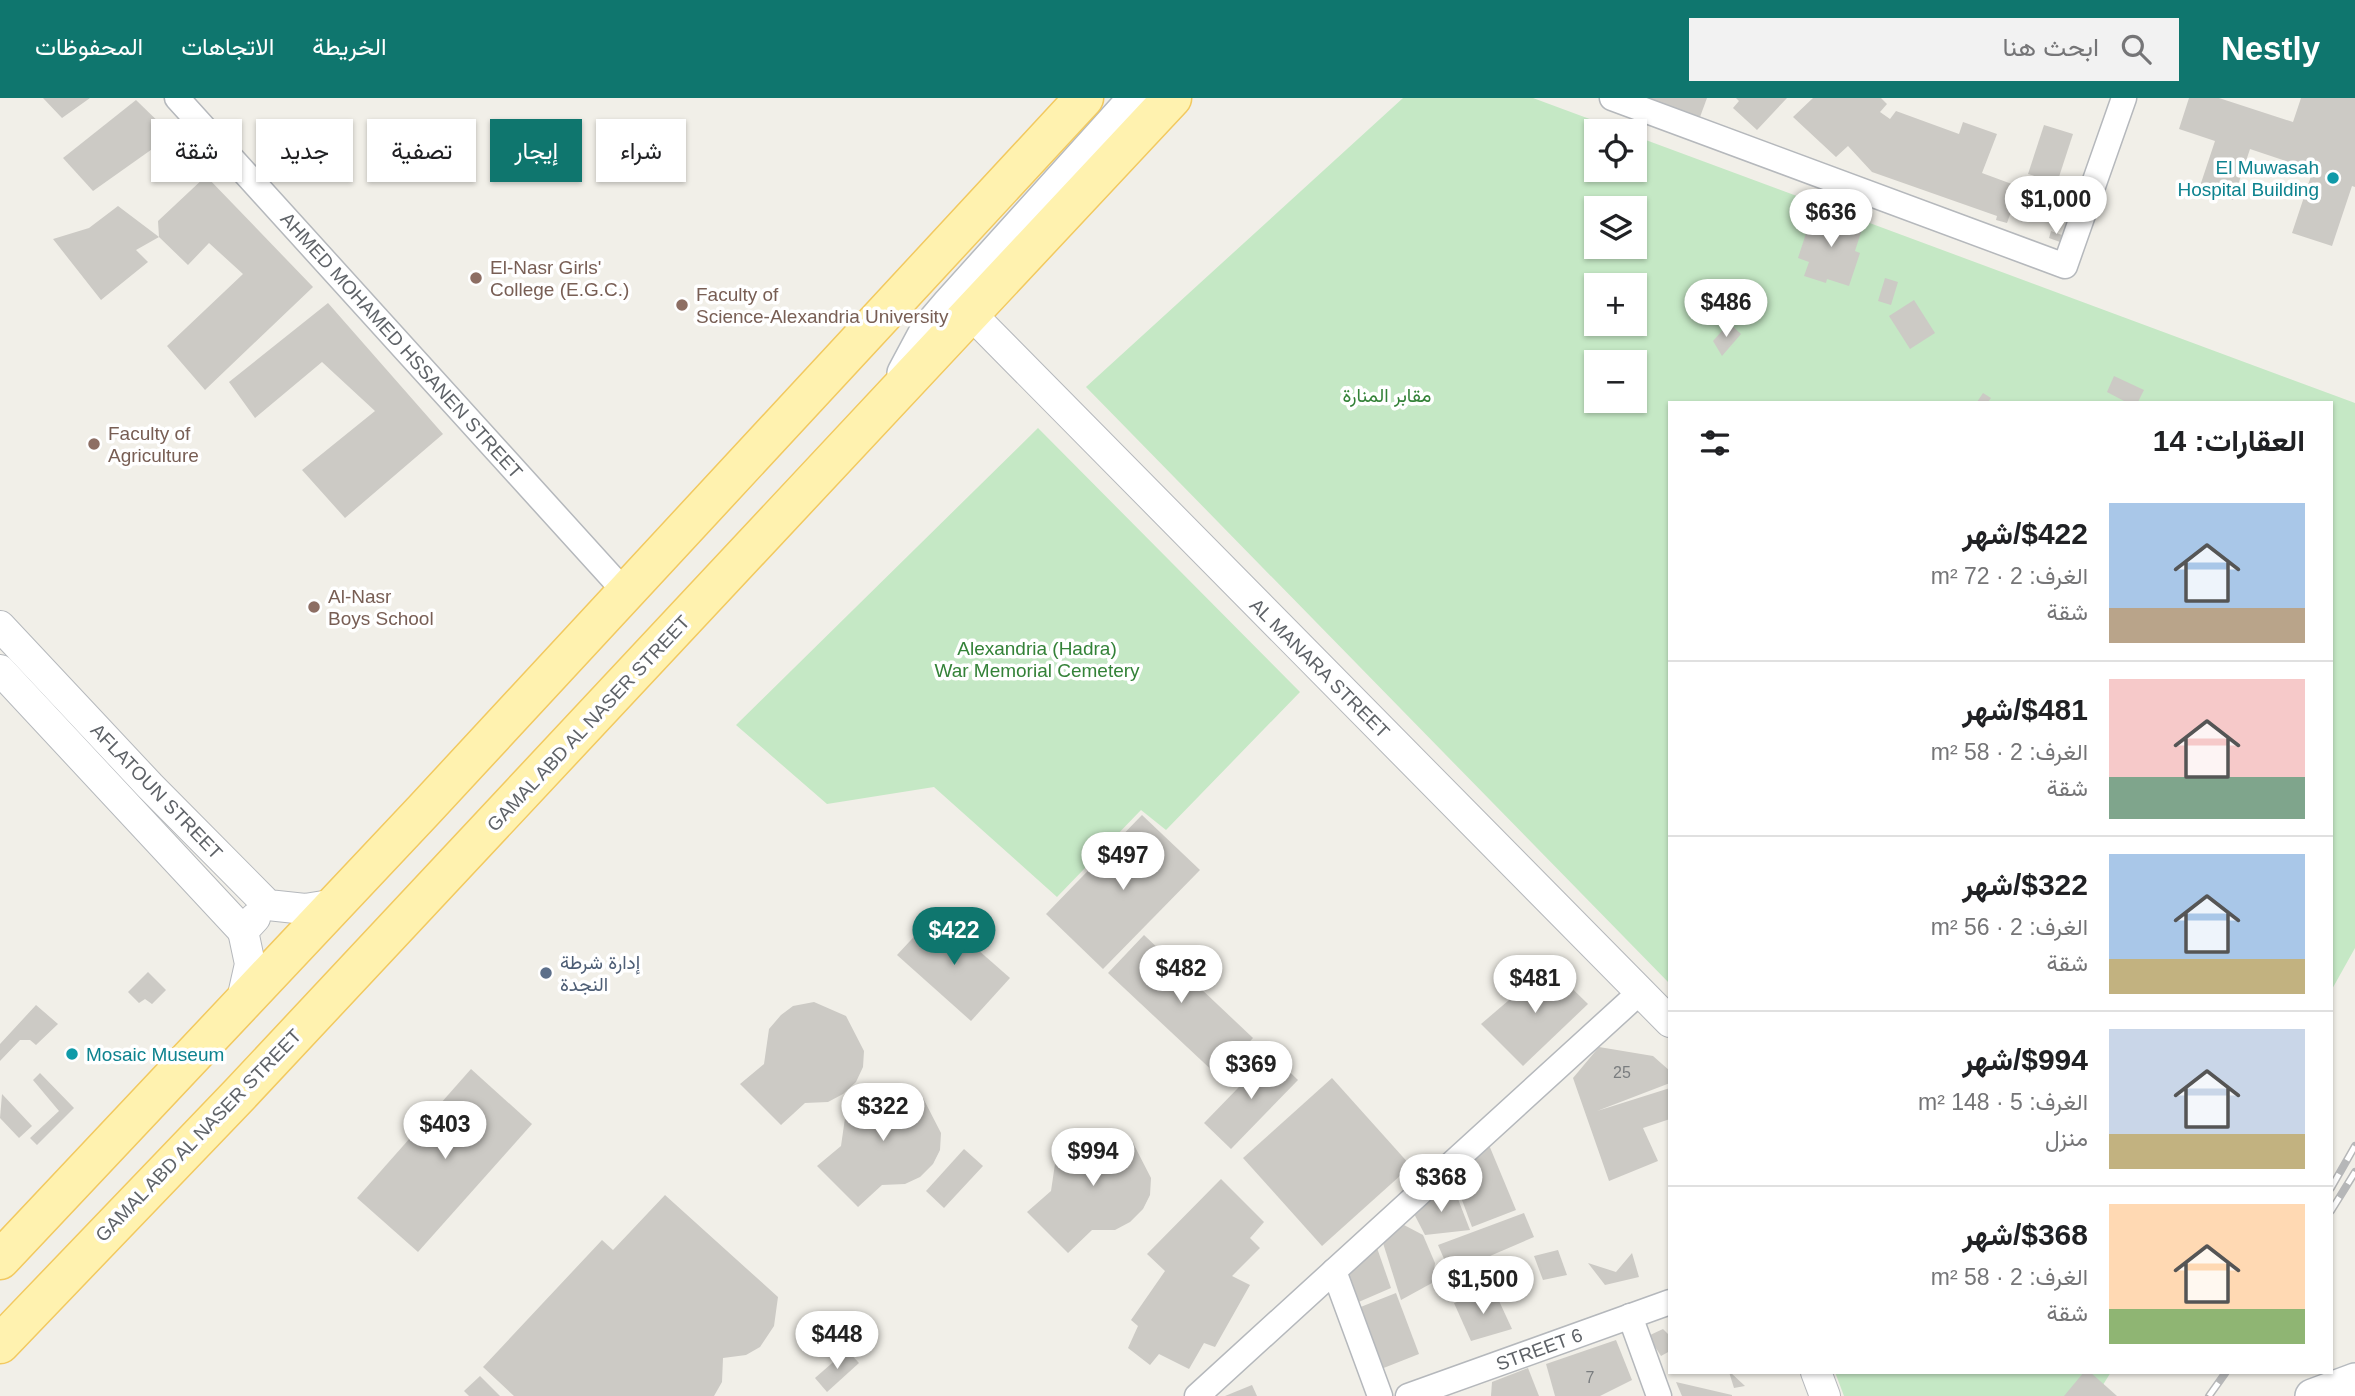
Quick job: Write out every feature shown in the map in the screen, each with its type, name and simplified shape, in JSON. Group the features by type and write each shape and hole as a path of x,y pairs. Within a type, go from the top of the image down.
{"main road":[{"path":"0,1259 424,810 1084,98"},
{"path":"895,395 927,330 1135,98"},
{"name":"GAMAL ABD AL NASER STREET","path":"0,1344 469,850 1172,98"},
{"path":"455,776 499,818"},
{"path":"424,810 469,850"},
{"path":"2312,1396 2355,1380"}],"street":[{"name":"AHMED MOHAMED HSSANEN STREET","path":"177,98 626,593"},
{"path":"1612,98 2065,266 2124,98"},
{"name":"AL MANARA STREET","path":"971,314 1668,1020"},
{"name":"AFLATOUN STREET","path":"0,626 149,786 268,905"},
{"name":"AFLATOUN STREET","path":"0,670 243,931"},
{"path":"40,712 62,692"},
{"path":"61,735 83,715"},
{"path":"129,808 149,786"},
{"path":"241,1005 250,964 243,931 268,905 305,909 336,904"},
{"path":"1200,1395 1640,992"},
{"path":"1334,1271 1380,1396"},
{"name":"STREET 6","path":"1408,1396 1668,1303"},
{"path":"1630,1316 1659,1396"},
{"path":"1817,1374 1825,1396"}],"green space":[{"name":"مقابر المنارة","path":"1403,98 1533,98 1590,119 1584,119 1584,182 1647,182 1647,140 2355,403 2355,948 2333,987 2333,401 1668,401 1668,982 1086,387"},
{"name":"Alexandria (Hadra) War Memorial Cemetery","path":"1038,428 1300,692 1166,830 1141,810 1057,897 934,787 827,804 736,725"},
{"path":"1836,1374 2110,1374 2096,1396 1844,1396"}],"building":[{"path":"43,98 90,98 62,118"},
{"path":"1647,98 1707,98 1700,117"},
{"path":"1736,98 1787,98 1757,130 1733,108 1739,101"},
{"path":"1813,98 1881,98 1887,104 1880,112 1890,119 1896,111 1959,134 1963,122 1997,134 1982,173 2020,187 2007,223 1996,220 1997,216 1872,172 1848,146 1836,157 1793,117"},
{"name":"El Muwasah Hospital Building","path":"2189,98 2219,98 2293,122 2301,98 2355,98 2355,187 2352,186 2332,246 2292,233 2313,170 2250,149 2233,200 2199,189 2215,141 2179,129"},
{"path":"136,100 156,119 151,119 151,150 93,191 63,158"},
{"path":"2044,125 2073,134 2057,183 2028,174"},
{"path":"200,182 212,182 313,287 205,390 167,346 243,274 209,243 188,265 159,237 158,221"},
{"path":"118,206 159,237 136,250 148,262 101,300 53,239 89,228"},
{"path":"1813,212 1863,226 1855,251 1860,253 1849,286 1804,276 1809,262 1798,258"},
{"path":"2051,231 2062,235 2060,242 2049,238"},
{"path":"1885,278 1898,282 1891,305 1878,301"},
{"path":"1914,300 1935,333 1910,349 1889,316"},
{"path":"328,303 443,434 345,518 302,470 375,411 322,362 255,418 229,382"},
{"path":"1729,323 1741,334 1722,356 1713,341"},
{"path":"2114,376 2144,390 2138,401 2124,401 2107,392"},
{"path":"1983,393 1991,398 1989,401 1978,401"},
{"path":"1142,815 1200,870 1103,969 1046,914"},
{"path":"936,913 1010,978 971,1021 897,955"},
{"path":"1144,935 1253,1038 1218,1076 1108,973"},
{"path":"1549,966 1588,1004 1523,1066 1481,1024"},
{"path":"148,972 166,990 152,1004 145,999 139,1003 128,992"},
{"path":"814,1002 846,1016 864,1051 863,1067 856,1082 843,1094 828,1102 805,1103 781,1125 740,1084 764,1064 769,1029 781,1015 793,1006"},
{"path":"36,1005 58,1024 36,1045 30,1040 20,1040 0,1061 0,1044"},
{"path":"1599,1047 1653,1056 1668,1069 1668,1084 1597,1111 1668,1089 1668,1120 1643,1128 1658,1161 1609,1181 1573,1078"},
{"path":"1271,1054 1298,1080 1231,1149 1204,1123"},
{"path":"471,1069 532,1124 418,1252 357,1198"},
{"path":"40,1073 74,1108 37,1145 30,1138 59,1111 33,1080"},
{"path":"1332,1078 1411,1166 1322,1246 1243,1158"},
{"path":"891,1084 923,1098 941,1133 940,1150 933,1164 920,1177 905,1184 882,1185 858,1207 817,1166 841,1146 846,1111 857,1097 870,1089"},
{"path":"2,1094 32,1126 19,1138 0,1118"},
{"path":"1101,1129 1133,1143 1151,1178 1150,1195 1143,1209 1130,1222 1115,1230 1092,1230 1068,1253 1027,1212 1051,1191 1056,1157 1067,1143 1080,1134"},
{"path":"1489,1145 1516,1210 1472,1227 1453,1176"},
{"path":"964,1149 983,1166 944,1208 926,1191"},
{"path":"1221,1179 1264,1222 1250,1238 1260,1248 1232,1276 1250,1285 1215,1347 1204,1343 1189,1369 1159,1354 1150,1365 1128,1348 1138,1326 1131,1320 1165,1271 1147,1254"},
{"path":"1453,1186 1470,1230 1425,1235 1410,1206"},
{"path":"665,1195 778,1297 774,1326 760,1347 746,1355 723,1358 722,1382 714,1396 514,1396 483,1367 602,1240 613,1250"},
{"path":"1524,1213 1534,1237 1490,1256 1499,1279 1458,1291 1438,1245"},
{"path":"1404,1225 1423,1235 1435,1263 1432,1283 1401,1300 1383,1243"},
{"path":"1376,1245 1391,1288 1354,1304 1345,1272"},
{"path":"1558,1250 1567,1275 1543,1280 1534,1256"},
{"path":"1632,1253 1639,1277 1605,1285 1588,1263 1616,1272"},
{"path":"1494,1290 1512,1329 1471,1341 1454,1303"},
{"path":"1396,1293 1419,1354 1376,1371 1353,1310"},
{"path":"1663,1329 1668,1334 1668,1352 1661,1356 1648,1336"},
{"path":"1616,1340 1632,1380 1600,1396 1555,1396 1546,1364"},
{"path":"847,1350 859,1363 827,1392 815,1378"},
{"path":"1528,1368 1539,1396 1491,1396 1492,1382"},
{"path":"1730,1374 1745,1386 1734,1388"},
{"path":"2082,1374 2092,1374 2117,1396 2064,1396"},
{"path":"480,1376 500,1396 469,1396 464,1391"},
{"path":"1676,1382 1732,1395 1732,1396 1682,1396"},
{"path":"1252,1385 1257,1396 1225,1396"}],"railway":[{"path":"2333,1184 2355,1146"},
{"path":"2333,1208 2355,1172"},
{"path":"2209,1396 2225,1374"}],"place":[{"name":"El Muwasah Hospital Building","path":"2333,178"},
{"name":"El-Nasr Girls' College (E.G.C.)","path":"476,278"},
{"name":"Faculty of Science-Alexandria University","path":"682,305"},
{"name":"Faculty of Agriculture","path":"94,444"},
{"name":"Al-Nasr Boys School","path":"314,607"},
{"name":"إدارة شرطة النجدة","path":"546,973"},
{"name":"Mosaic Museum","path":"72,1054"}]}
